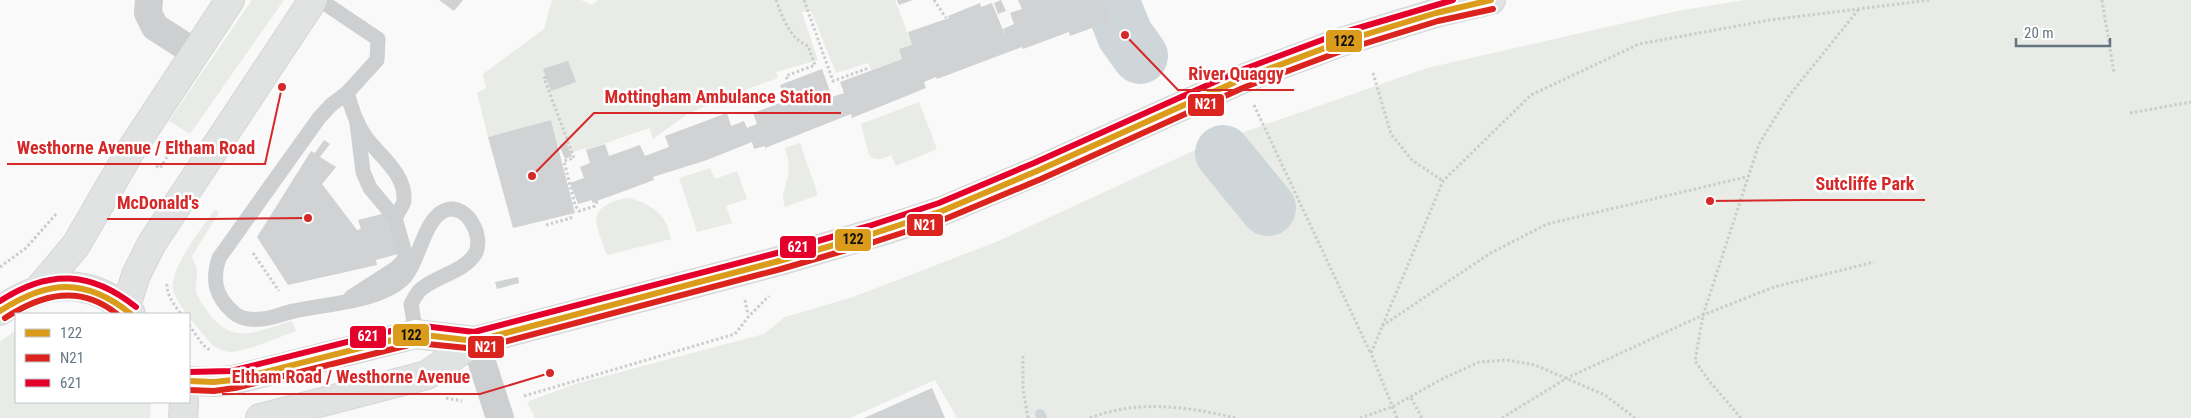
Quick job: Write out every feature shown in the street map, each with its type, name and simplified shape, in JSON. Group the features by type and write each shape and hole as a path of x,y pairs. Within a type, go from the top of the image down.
{"highway":[{"path":"39,290 76,245 131,150 230,0"},
{"path":"0,311 39,290 77,286 101,292 128,311 136,275 152,243 313,0"},
{"path":"260,418 427,374 475,341 779,261 942,211 1037,171 1242,79 1340,42 1436,13 1491,0"},
{"path":"190,381 214,382 233,380 416,334 475,341"},
{"path":"183,418 184,403"}],"street":[{"path":"149,0 148,13 155,27 194,52"},
{"path":"475,341 500,418"}],"lane":[{"path":"320,0 378,39 377,60 347,93 331,105 319,118 239,233 219,258 214,282 217,292 235,314 247,319 262,320 292,311 387,290 402,279 412,266 436,218 447,210 458,210 464,213 474,227 478,247 474,255 466,263 419,292 410,304 416,334"},
{"path":"347,93 357,123 363,172 370,188 395,218 405,253 404,260 396,268 348,300"},
{"path":"357,123 367,138 392,166 402,186 404,202 395,218"}],"path":[{"path":"776,0 790,32 800,43 808,46 815,65 786,76 788,82"},
{"path":"804,0 833,81 866,69 867,72"},
{"path":"934,0 946,18"},
{"path":"1371,353 1443,181 1531,95 1639,44 1770,20 1930,0"},
{"path":"2102,0 2114,73"},
{"path":"1741,418 1710,382 1695,360 1703,315 1759,144 1788,97 1859,9"},
{"path":"1372,73 1391,134 1412,160 1443,181"},
{"path":"546,77 544,78 574,158 564,161 576,205 579,211 595,206 597,201"},
{"path":"1242,79 1371,353 1397,418"},
{"path":"2130,113 2191,102"},
{"path":"149,162 160,168 175,144 186,152"},
{"path":"1382,326 1489,254 1547,224 1747,177"},
{"path":"0,267 26,248 54,218 59,209"},
{"path":"546,224 571,218 570,214"},
{"path":"239,233 292,311"},
{"path":"1502,418 1567,378 1703,315 1774,287 1874,262"},
{"path":"168,280 167,288 173,304 180,313"},
{"path":"526,395 736,334 748,316 744,296"},
{"path":"190,326 203,345 212,352 218,353"},
{"path":"1023,356 1023,389 1028,418"},
{"path":"1360,418 1392,407 1440,380 1479,362 1507,360 1535,365 1606,395 1635,418"},
{"path":"1411,398 1422,418"},
{"path":"1090,418 1137,407 1175,406 1236,418"}],"shaded area":[{"path":"252,0 284,0 190,134 169,121"},
{"path":"552,0 581,0 592,5 598,0 895,0 912,45 899,49 902,59 871,70 868,63 836,73 811,11 802,12 818,60 776,72 778,78 742,91 744,97 736,99 734,95 689,113 653,139 649,128 586,150 585,148 571,153 566,142 558,145 551,120 488,137 477,93 486,88 483,74 544,29"},
{"path":"1745,0 2191,0 2191,418 957,418 935,380 850,418 535,418 527,402 575,384 764,334 785,317 853,297 996,242 1204,146 1427,68 1677,11"},
{"path":"919,102 937,149 896,166 891,155 874,159 869,155 861,124"},
{"path":"800,143 818,195 785,207 783,194 789,169 785,148"},
{"path":"710,168 715,179 737,171 747,199 726,206 732,223 697,232 679,178"},
{"path":"626,198 642,202 657,212 665,222 671,239 607,255 597,226 599,212 613,202"},
{"path":"215,209 219,213 192,256 197,271 196,291 198,297 211,316 220,325 230,331 248,333 292,321 296,331 238,351 228,352 212,345 190,318 190,313 186,313 179,303 173,289 176,270"},
{"path":"15,331 15,403 151,403 150,418 0,418 0,342"}],"building":[{"path":"439,0 463,0 454,11"},
{"path":"897,0 913,0 899,5"},
{"path":"1001,0 1006,11 998,14 994,3"},
{"path":"1018,0 1102,0 1111,21 1070,36 1069,32 1023,49 1022,47 937,79 936,77 924,82 926,88 852,118 851,114 765,148 765,146 754,149 752,142 707,160 653,177 654,180 592,203 592,200 578,204 570,183 584,178 580,167 590,163 586,150 605,144 609,156 640,145 645,156 669,147 665,136 727,113 731,126 744,121 747,128 757,124 753,113 785,101 780,85 822,69 832,97 844,93 840,82 902,59 899,49 912,45 908,32 949,18 948,16 980,3 981,7 992,3 1007,40 1003,29 1014,24 1010,13 1022,9"},
{"path":"568,61 576,82 551,91 543,69"},
{"path":"551,120 575,213 513,228 488,137"},
{"path":"324,140 330,144 320,157 336,167 322,184 357,230 361,229 358,220 386,213 398,254 376,260 377,265 288,285 257,237 311,151 315,153"},
{"path":"566,142 572,156 565,159 559,145"},
{"path":"518,277 519,283 497,289 495,282"},
{"path":"932,388 945,418 864,418"}],"waterway":[{"path":"1111,0 1125,35 1140,56"},
{"path":"1223,153 1268,208"},
{"path":"1040,414 1042,418"}],"transit line":[{"name":"621","path":"190,372 231,371 415,325 474,332 777,253 869,226 939,203 1034,163 1239,71 1338,34 1453,0"},
{"name":"122","path":"190,381 214,382 233,380 416,334 475,341 779,261 872,234 942,211 1037,171 1242,79 1341,42 1436,13 1491,0"},
{"name":"N21","path":"190,390 214,391 235,388 417,343 477,349 781,269 874,242 945,219 1041,179 1245,87 1344,50 1438,21 1493,9"},
{"name":"621","path":"0,301 36,283 70,278 103,286 136,307"},
{"name":"122","path":"0,311 34,293 66,287 98,294 130,313"},
{"name":"N21","path":"5,318 33,303 61,296 89,299 115,313"}],"place":[{"name":"River Quaggy","path":"1125,35"},
{"name":"Westhorne Avenue / Eltham Road","path":"282,87"},
{"name":"Mottingham Ambulance Station","path":"532,176"},
{"name":"Sutcliffe Park","path":"1710,201"},
{"name":"McDonald's","path":"308,218"},
{"name":"Eltham Road / Westhorne Avenue","path":"550,373"}]}
